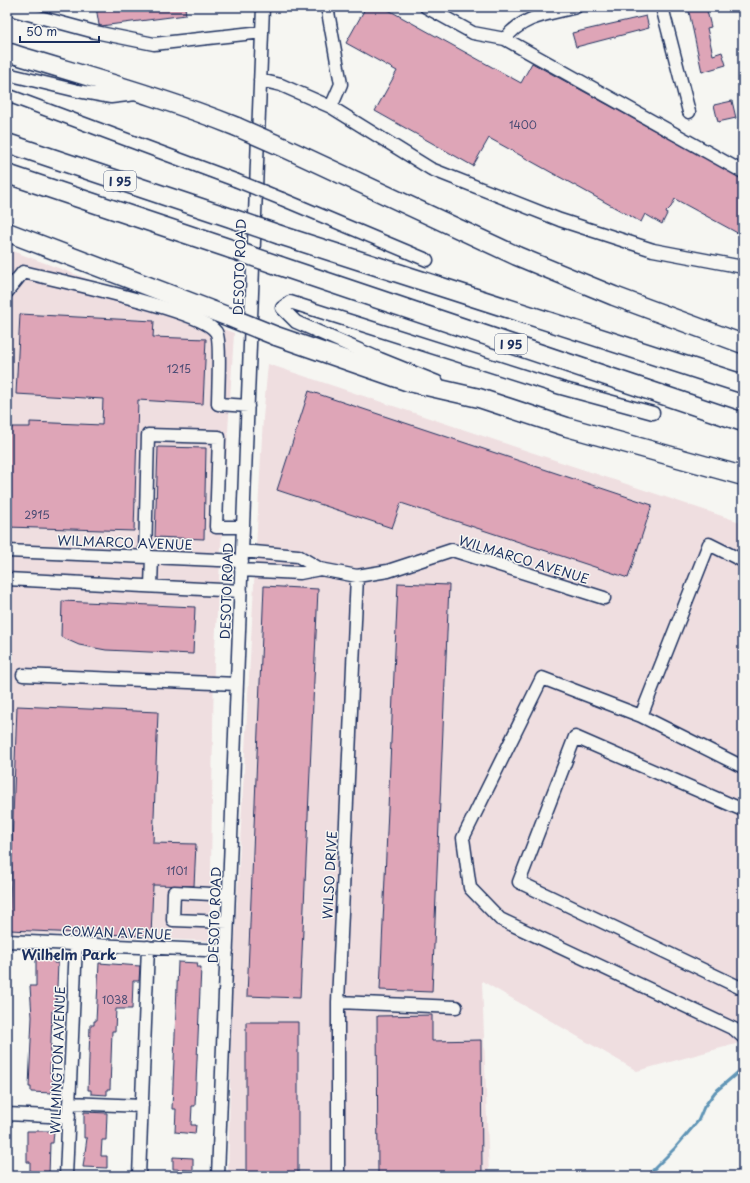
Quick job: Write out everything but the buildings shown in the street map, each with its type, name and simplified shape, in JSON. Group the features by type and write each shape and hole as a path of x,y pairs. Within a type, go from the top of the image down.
{"highway":[{"path":"7,52 202,113 285,148 517,256 614,296 743,344"},
{"name":"I 95","path":"7,143 280,235 743,384"},
{"name":"I 95","path":"7,174 743,422"},
{"path":"7,232 276,336 409,382 480,398 567,427 743,476"},
{"path":"614,296 743,337"}],"street":[{"path":"17,7 17,10 95,32 154,44 262,32"},
{"name":"DESOTO ROAD","path":"218,1176 263,7"},
{"path":"330,7 328,12 341,84 331,107"},
{"path":"426,7 473,33 508,35 743,172"},
{"path":"508,35 528,19 576,7"},
{"path":"662,7 688,112"},
{"path":"7,74 78,91 111,97 141,93"},
{"path":"260,80 281,85 331,107 431,169 560,220 653,250 743,267"},
{"path":"7,95 235,180 427,260"},
{"path":"7,292 22,272 164,306 210,326 218,336 218,404 248,406"},
{"path":"480,398 380,359 296,322 282,308 290,302 561,388 653,413"},
{"path":"151,586 149,557 148,435 219,437 216,526 243,527"},
{"path":"641,716 709,544 743,561"},
{"name":"WILMARCO AVENUE","path":"7,551 242,561 298,556 320,569 357,576 388,571 452,550 604,598"},
{"name":"WILMARCO AVENUE","path":"242,561 300,573 320,569"},
{"name":"WILSO DRIVE","path":"338,1176 338,1002 357,576"},
{"path":"7,579 241,590"},
{"path":"23,675 237,684"},
{"path":"743,767 641,716 542,678 463,838 470,888 500,919 734,1028 743,1037"},
{"path":"743,810 575,736 519,882 743,989"},
{"path":"228,922 173,920 174,892 229,895"},
{"name":"COWAN AVENUE","path":"7,941 227,951"},
{"name":"WILMINGTON AVENUE","path":"66,1176 76,944"},
{"path":"139,1176 148,947"},
{"path":"338,1002 456,1008"},
{"path":"69,1103 142,1106"},
{"path":"7,1114 69,1117"}],"shaded area":[{"path":"7,249 234,333 214,663 210,941 7,933"},
{"path":"268,364 743,523 743,1042 637,1071 482,981 489,1176 228,1176 232,992 263,418"}],"waterway":[{"path":"647,1176 675,1148 698,1121 704,1107 715,1092 743,1068"}],"district":[{"name":"Wilhelm Park","path":"69,954"}]}
